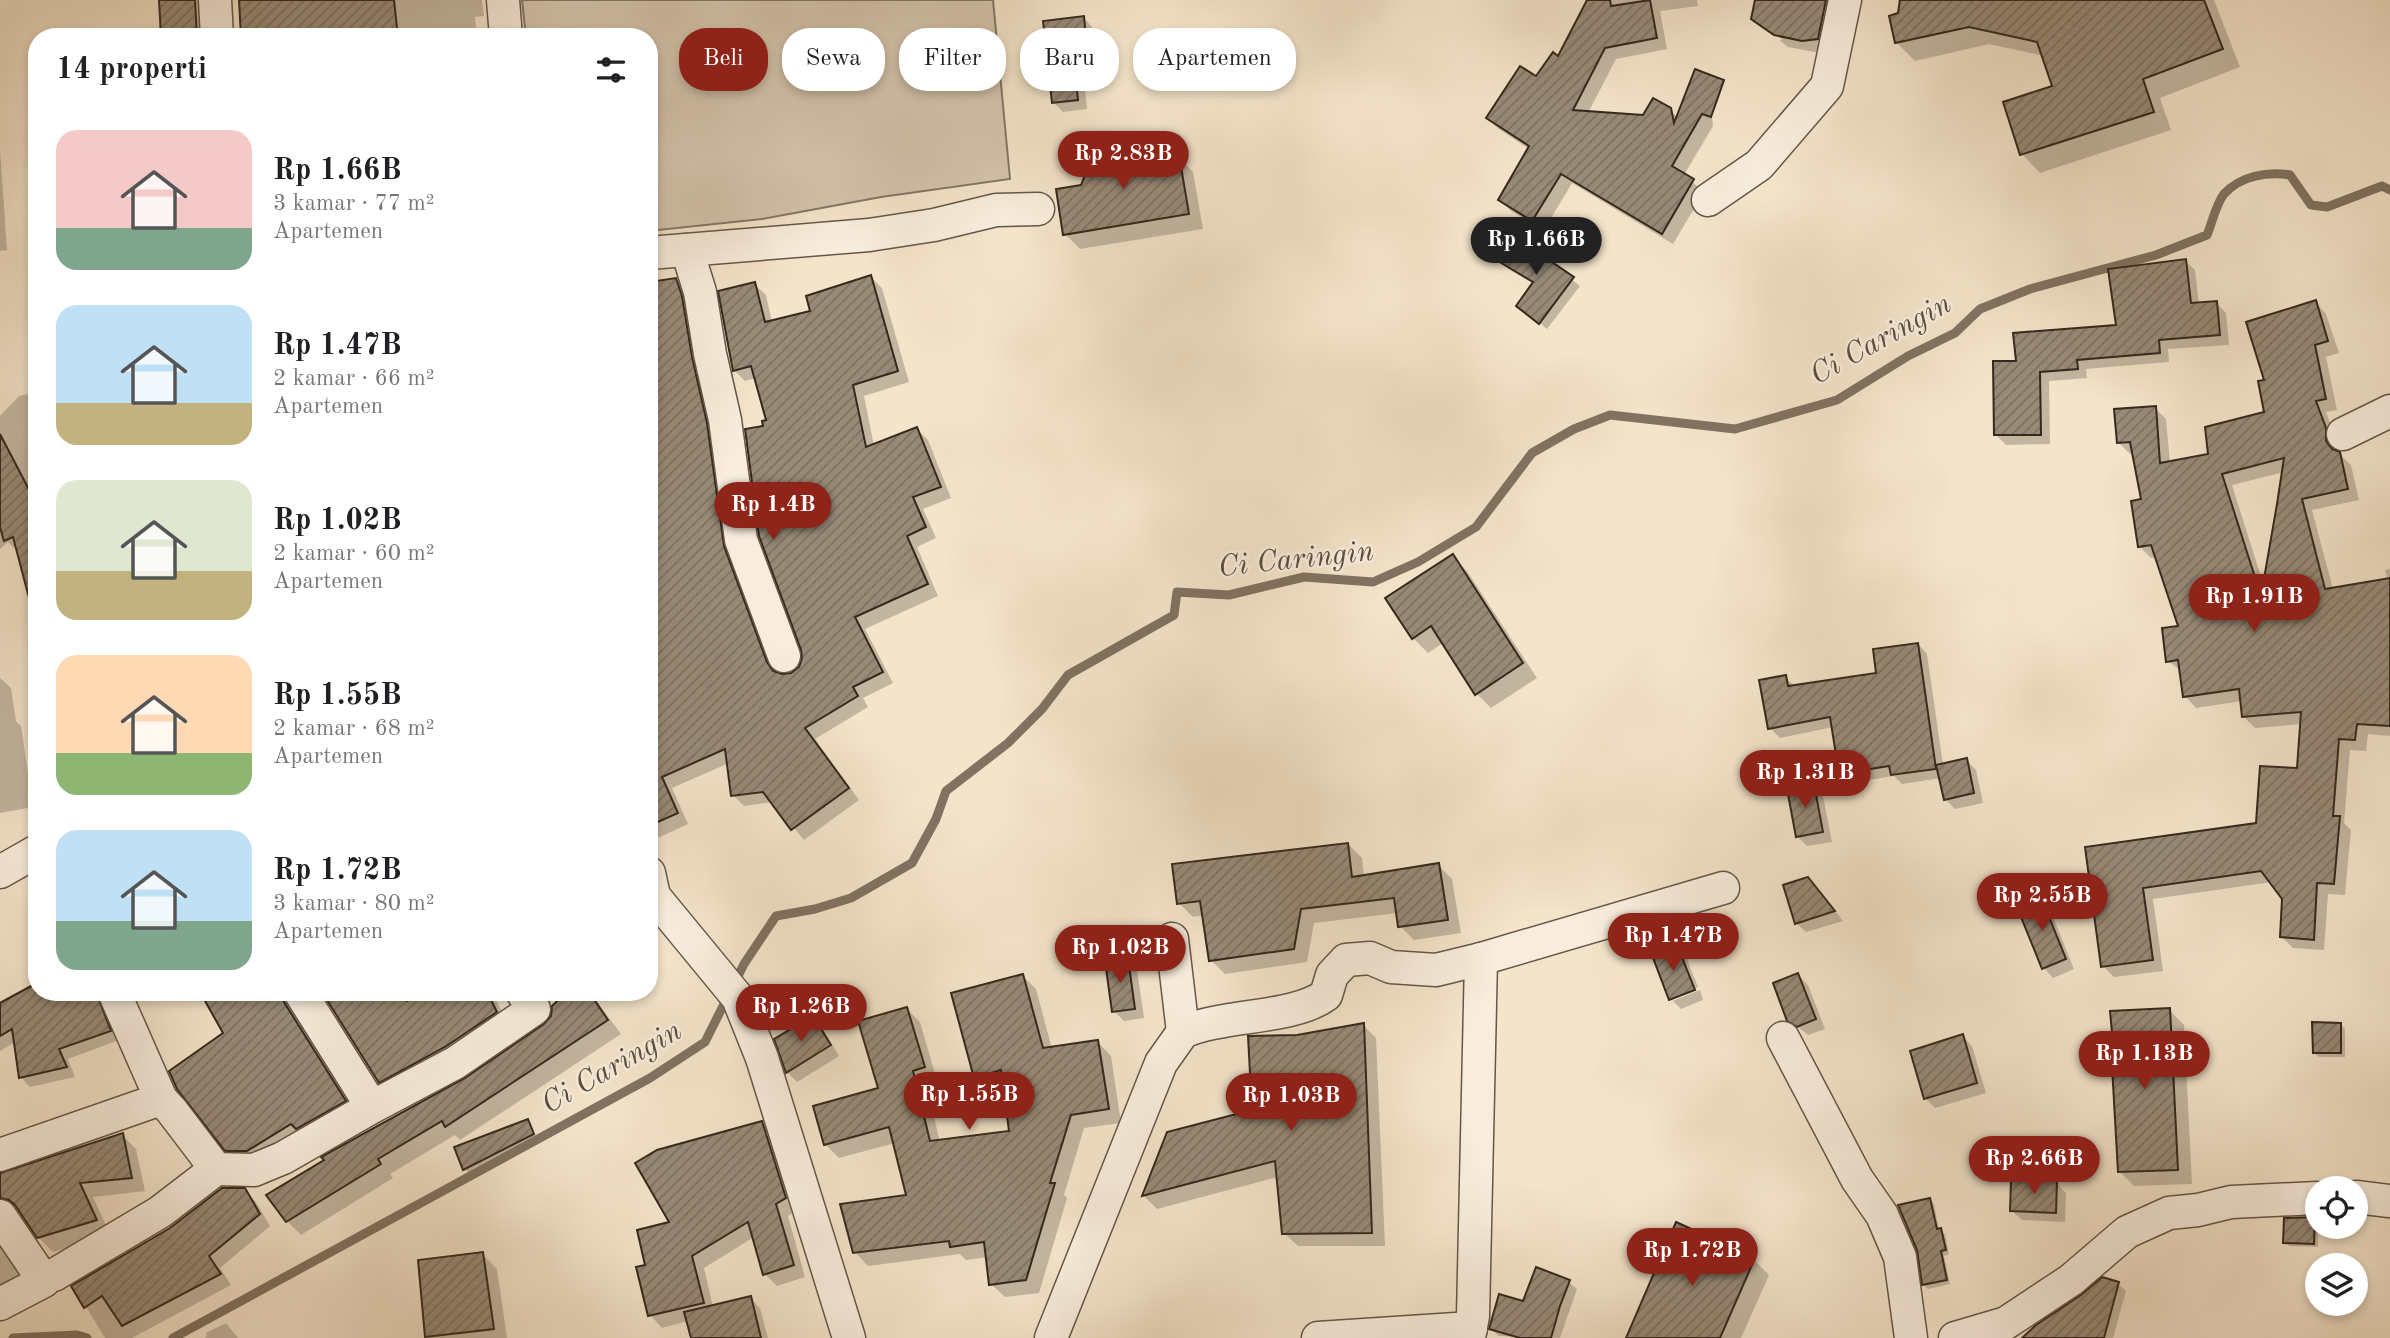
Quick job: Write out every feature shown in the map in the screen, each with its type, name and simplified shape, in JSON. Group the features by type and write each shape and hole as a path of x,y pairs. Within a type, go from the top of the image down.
{"street":[{"path":"215,0 217,28"},
{"path":"503,0 505,28"},
{"path":"1708,200 1759,165 1827,86 1844,0"},
{"path":"658,252 869,235 934,225 996,210 1038,209"},
{"path":"687,250 701,292 710,354 725,420 741,541 784,656"},
{"path":"2343,434 2390,411"},
{"path":"0,872 28,856"},
{"path":"1051,1338 1161,1063 1183,1032 1308,1006 1326,995 1332,975 1346,960 1370,958 1391,967 1436,970 1723,888"},
{"path":"658,901 731,988 762,1058 849,1338"},
{"path":"1172,939 1183,1032"},
{"path":"1318,1338 1470,1333 1473,1316 1481,959"},
{"path":"118,1001 160,1099 216,1169"},
{"path":"306,1001 372,1107"},
{"path":"54,1275 160,1212 216,1169 254,1170 283,1157 455,1063 533,1001"},
{"path":"1783,1038 1857,1179 1882,1216 1900,1257 1911,1338"},
{"path":"0,1155 160,1099"},
{"path":"2368,1198 2390,1201"},
{"path":"1969,1336 2006,1323 2071,1280 2127,1232 2169,1213 2231,1202 2305,1199"},
{"path":"0,1216 44,1281 0,1304"}],"shaded area":[{"path":"522,0 993,0 996,28 899,28 899,91 1002,91 1010,179 881,197 762,219 658,230 658,28 525,28"}],"building":[{"path":"159,0 195,0 197,28 161,28"},
{"path":"239,0 394,0 397,28 241,28"},
{"path":"1587,0 1610,0 1611,6 1650,0 1657,38 1605,48 1573,110 1643,115 1653,98 1671,108 1674,123 1695,69 1724,80 1711,117 1702,114 1672,166 1694,179 1662,234 1561,174 1532,221 1498,200 1529,146 1486,118 1520,66 1536,76 1553,52 1558,56"},
{"path":"1755,0 1826,0 1818,39 1802,41 1774,35 1751,19"},
{"path":"1900,0 2204,0 2223,49 2143,79 2154,112 2020,155 2003,102 2052,86 2037,42 1969,27 1895,43 1889,16 1898,13"},
{"path":"1084,16 1085,28 1044,28 1043,21"},
{"path":"1051,91 1077,91 1078,100 1052,103"},
{"path":"1100,138 1153,159 1179,155 1189,214 1063,235 1056,189 1081,185"},
{"path":"1514,233 1548,254 1546,258 1574,277 1539,324 1516,306 1533,282 1498,261"},
{"path":"2186,259 2191,303 2217,301 2220,335 2159,340 2160,353 2077,360 2078,369 2040,372 2041,435 1994,435 1993,361 2016,361 2013,333 2116,325 2108,269"},
{"path":"871,275 898,371 853,385 866,447 917,427 941,487 913,497 926,527 907,536 928,584 855,617 883,672 853,687 858,696 805,728 849,788 791,830 763,792 731,796 725,749 662,777 678,813 658,822 658,281 676,278 682,296 707,423 724,546 767,662 773,671 782,674 791,673 799,667 801,650 759,536 745,429 763,426 762,421 766,420 751,366 733,371 718,291 755,282 765,322 810,311 806,296"},
{"path":"2316,300 2328,341 2315,345 2326,399 2316,401 2326,428 2326,441 2332,449 2340,452 2348,489 2302,499 2325,589 2390,578 2390,726 2357,724 2355,740 2339,739 2333,816 2340,816 2334,884 2317,883 2314,940 2280,937 2282,899 2261,871 2143,888 2153,960 2101,967 2085,847 2256,823 2260,766 2297,768 2301,712 2242,717 2239,689 2183,697 2178,660 2166,662 2162,628 2178,626 2151,545 2138,547 2131,501 2141,499 2130,442 2117,443 2114,409 2156,406 2160,463 2208,454 2205,427 2264,412 2258,381 2264,380 2246,322","holes":["2284,458 2261,596 2222,474"]},
{"path":"0,434 28,488 28,594 13,537 4,541 0,527"},
{"path":"1453,554 1523,663 1475,695 1431,626 1412,639 1385,598"},
{"path":"1918,643 1936,769 1891,775 1889,766 1839,774 1830,717 1768,729 1759,680 1786,675 1788,686 1876,673 1873,649"},
{"path":"1967,758 1974,793 1944,800 1936,765"},
{"path":"1814,784 1823,832 1796,837 1787,789"},
{"path":"1348,843 1352,877 1439,863 1448,920 1398,927 1394,898 1301,909 1294,949 1209,961 1200,901 1177,904 1172,864"},
{"path":"1808,877 1835,911 1795,924 1783,885"},
{"path":"2041,897 2066,959 2042,969 2017,907"},
{"path":"1677,945 1695,990 1669,1000 1652,955"},
{"path":"1128,958 1135,1009 1112,1012 1105,961"},
{"path":"1798,973 1816,1019 1797,1027 1787,1021 1773,983"},
{"path":"1023,974 1043,1048 1098,1040 1109,1109 1071,1115 1050,1183 1055,1183 1026,1280 989,1285 984,1242 950,1247 949,1241 853,1253 840,1204 906,1195 889,1127 824,1145 813,1106 878,1088 858,1021 907,1007 925,1067 913,1071 930,1141 1009,1131 1001,1070 974,1078 951,993"},
{"path":"28,988 28,1001 99,1001 111,1031 59,1049 67,1067 19,1078 12,1029 0,1036 0,1003"},
{"path":"205,1001 284,1001 346,1101 296,1129 291,1124 247,1151 225,1151 177,1089 169,1071 223,1033"},
{"path":"328,1001 492,1001 497,1012 445,1047 379,1083"},
{"path":"557,1001 595,1001 608,1020 445,1127 442,1121 378,1159 381,1164 286,1222 266,1195 324,1160 321,1157 465,1078 544,1024 551,1016 552,1006"},
{"path":"2170,1008 2178,1170 2118,1172 2112,1066 2115,1065 2110,1011"},
{"path":"813,1016 831,1045 786,1073 774,1039"},
{"path":"2312,1022 2341,1023 2341,1053 2313,1053"},
{"path":"1364,1023 1372,1233 1282,1234 1275,1161 1142,1196 1167,1132 1252,1110 1248,1036 1297,1035"},
{"path":"1963,1034 1977,1083 1924,1099 1910,1051"},
{"path":"528,1119 534,1134 463,1170 454,1147"},
{"path":"762,1121 786,1198 776,1204 794,1265 763,1275 748,1222 692,1256 704,1303 648,1316 636,1267 645,1265 637,1230 669,1222 635,1163 657,1150"},
{"path":"123,1133 132,1178 80,1183 97,1220 37,1238 15,1205 0,1198 0,1173"},
{"path":"2011,1180 2057,1181 2056,1213 2010,1211"},
{"path":"222,1188 245,1188 260,1214 209,1256 221,1274 122,1326 102,1296 84,1308 71,1286 170,1228"},
{"path":"1930,1198 1937,1229 1941,1228 1946,1250 1941,1251 1947,1280 1922,1285 1917,1250 1898,1205"},
{"path":"2305,1217 2305,1239 2314,1239 2314,1244 2283,1243 2284,1218"},
{"path":"1676,1222 1755,1258 1720,1338 1626,1338"},
{"path":"483,1252 494,1329 425,1337 418,1260"},
{"path":"1536,1267 1570,1280 1551,1338 1520,1338 1489,1329 1499,1294 1523,1301"},
{"path":"2102,1277 2119,1282 2104,1338 2022,1338 2036,1325 2081,1295"},
{"path":"751,1296 761,1338 691,1338 684,1312"}],"waterway":[{"name":"Ci Caringin","path":"734,984 776,916 815,909 851,898 912,863 936,819 946,791 1008,743 1042,709 1068,675 1174,615 1177,592 1229,595 1304,577 1373,582 1418,562 1476,527 1532,453 1574,429 1610,415 1735,429 1837,400 1908,356 1955,333 1980,309 2030,289 2156,255 2207,235 2224,194 2238,183 2255,176 2290,175 2311,205 2327,207 2382,186 2390,190"},
{"name":"Ci Caringin","path":"173,1338 650,1078 705,1042 728,996"},
{"name":"Ci Caringin","path":"13,1338 77,1335 87,1338"}]}
